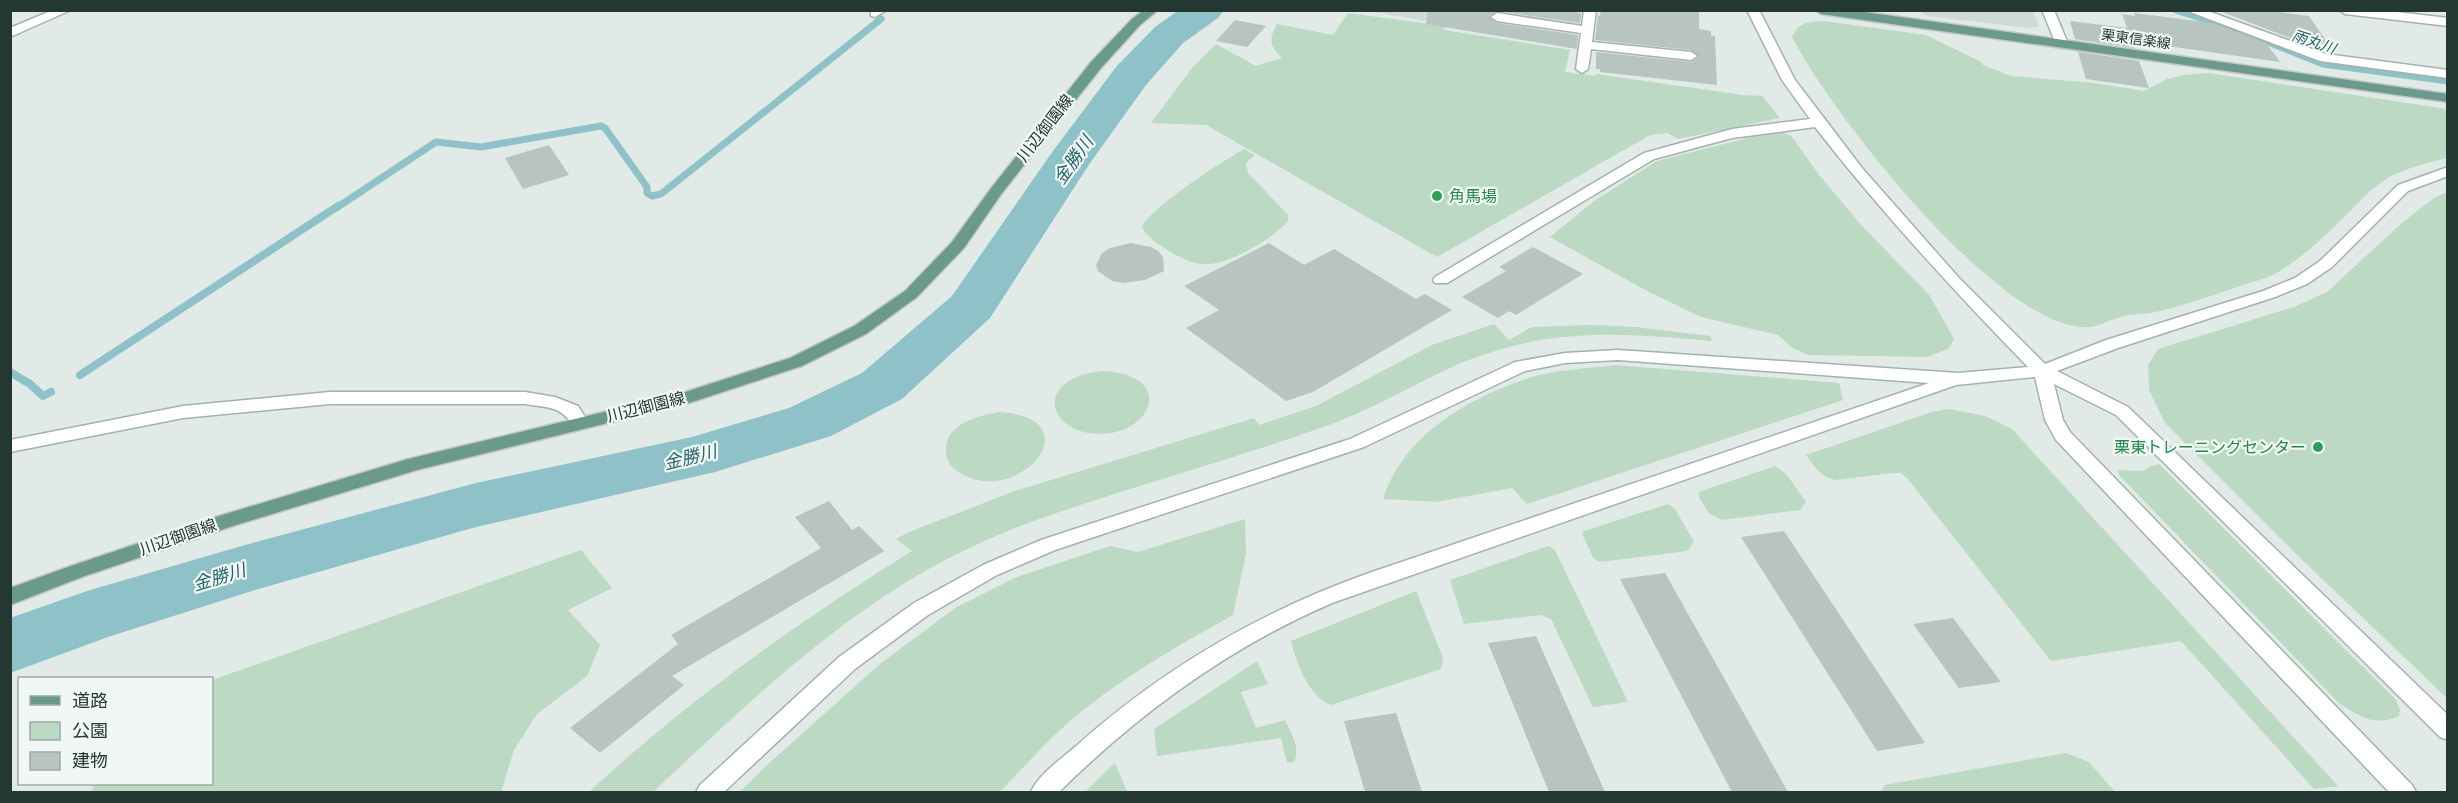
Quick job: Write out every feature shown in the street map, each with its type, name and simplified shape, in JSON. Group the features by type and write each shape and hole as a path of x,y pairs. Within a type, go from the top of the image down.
{"main road":[{"name":"川辺御園線","path":"10,597 75,572 226,521 415,464 683,399 796,362 860,330 911,294 958,245 997,190 1096,64 1136,22 1152,10"},
{"name":"栗東信楽線","path":"1821,10 2448,98"}],"street":[{"path":"10,33 65,10"},
{"path":"1582,69 1590,10"},
{"path":"1753,10 1789,80 1819,123 1857,171 1953,281 2042,371 2122,411 2448,730"},
{"path":"2048,10 2062,44"},
{"path":"2191,10 2324,58 2448,74"},
{"path":"2345,10 2448,22"},
{"path":"1497,17 1587,30"},
{"path":"1585,45 1690,56"},
{"path":"1441,280 1649,156 1682,145 1767,127 1819,123"},
{"path":"708,792 847,663 921,609 990,570 1048,545 1357,443 1521,366 1565,358 1618,355 1958,379 2042,371 2112,344 2269,294 2301,281 2326,264 2403,188 2448,171"},
{"path":"2042,371 2054,420 2063,436 2404,792"},
{"path":"1043,792 1114,725 1177,678 1252,632 1301,607 1409,566 1491,540 1658,480 1958,379"},
{"path":"10,446 183,412 330,398 525,398 555,403 572,410 580,423"}],"shaded area":[{"path":"1362,10 1450,11 1443,24"},
{"path":"1920,11 2033,11 2039,26 2029,28 1927,16"}],"green space":[{"name":"角馬場","path":"1348,13 1445,26 1444,30 1570,50 1565,72 1762,96 1780,118 1678,139 1667,133 1650,135 1437,257 1206,125 1151,123 1192,68 1216,44 1256,66 1282,58 1275,50 1271,39 1277,24 1333,35"},
{"path":"1823,21 1926,35 1983,65 2011,76 2094,83 2144,91 2167,79 2208,73 2447,109 2447,158 2404,170 2384,180 2308,250 2273,275 2200,300 2156,312 2124,316 2096,326 2081,327 2045,316 2004,289 1961,252 1918,208 1877,160 1841,113 1792,37 1798,28 1805,24"},
{"path":"1779,130 1792,137 1820,176 1862,226 1930,296 1954,339 1948,349 1927,357 1808,355 1791,347 1778,335 1701,317 1647,291 1550,237 1594,201 1657,161"},
{"path":"1244,149 1255,155 1246,163 1248,173 1288,215 1288,221 1281,228 1239,255 1208,264 1183,258 1161,246 1147,234 1142,227 1159,208 1188,185"},
{"name":"栗東トレーニングセンター","path":"2447,192 2447,698 2295,553 2165,423 2149,390 2148,365 2158,349 2294,307 2327,292 2403,222 2434,198"},
{"path":"1494,324 1509,340 1532,327 1592,325 1636,327 1710,336 1712,341 1647,336 1588,335 1528,342 1498,350 1450,368 1337,422 1068,509 1006,532 945,560 904,583 865,609 756,697 653,792 589,792 626,758 744,664 827,606 912,551 896,539 909,532 1015,491 1254,418 1259,425 1316,406 1432,345"},
{"path":"1615,365 1839,383 1843,400 1527,504 1512,488 1436,502 1383,499 1393,476 1406,456 1422,438 1462,408 1506,386 1539,375"},
{"path":"1104,371 1128,375 1143,384 1149,395 1148,407 1140,419 1127,428 1110,433 1089,433 1070,426 1057,413 1056,397 1060,389 1077,377"},
{"path":"1949,409 1985,416 2012,429 2338,786 2314,789 2181,641 2051,661 1901,473 1830,479 1815,467 1806,455 1932,412"},
{"path":"1000,412 1028,418 1042,430 1045,444 1037,459 1023,471 1004,480 982,481 957,471 950,464 946,455 947,442 951,434 965,422"},
{"path":"2159,464 2396,700 2400,710 2399,716 2383,721 2368,719 2340,704 2119,475 2118,470 2144,471"},
{"path":"1775,466 1787,475 1806,502 1800,510 1722,520 1709,513 1699,498 1699,492"},
{"path":"1668,504 1675,509 1694,542 1687,551 1601,562 1594,559 1582,534 1584,531"},
{"path":"1245,519 1246,554 1233,615 1150,663 1090,705 1053,737 1000,792 740,792 880,664 955,608 1017,577 1110,546 1138,552"},
{"path":"1548,546 1555,550 1628,702 1593,707 1551,619 1541,615 1464,624 1450,580"},
{"path":"581,550 612,588 568,610 600,645 587,676 537,714 514,750 501,792 92,792 94,785 213,785 213,680"},
{"path":"1416,591 1443,658 1441,669 1331,705 1316,695 1300,669 1291,641"},
{"path":"1257,661 1268,684 1241,692 1256,728 1285,720 1296,746 1294,762 1287,763 1281,738 1157,756 1154,729"},
{"path":"2066,753 2089,762 2115,792 1881,791 1885,785"},
{"path":"1115,763 1127,792 1085,792"}],"building":[{"path":"1428,10 1563,10 1581,13 1580,23 1497,11 1489,16 1497,23 1578,35 1577,49 1426,24"},
{"path":"1601,10 1699,10 1699,29 1711,31 1711,36 1715,36 1717,85 1600,72 1600,69 1596,69 1596,52 1691,62 1699,57 1691,50 1595,40 1598,15 1600,16"},
{"path":"2217,10 2264,10 2309,16 2329,45 2298,41"},
{"path":"2134,13 2213,23 2266,43 2280,62 2132,41 2122,14 2135,16"},
{"path":"1235,20 1266,26 1247,47 1216,41"},
{"path":"2070,21 2127,28 2134,48 2075,39"},
{"path":"2078,52 2139,61 2149,88 2086,79"},
{"path":"549,145 569,175 523,189 505,158"},
{"path":"1131,243 1151,247 1158,251 1163,257 1164,271 1145,280 1123,283 1112,281 1098,271 1096,265 1102,253 1110,248"},
{"path":"1269,243 1304,265 1334,249 1416,299 1425,294 1452,310 1313,392 1286,401 1186,328 1219,310 1184,286"},
{"path":"1533,247 1583,274 1516,315 1509,311 1498,318 1462,297 1506,271 1499,267"},
{"path":"829,501 852,530 859,526 884,551 672,676 684,685 600,753 570,728 678,644 671,635 821,548 795,517"},
{"path":"1784,531 1925,743 1877,751 1741,537"},
{"path":"1665,573 1788,792 1732,792 1620,579"},
{"path":"1953,618 2001,682 1959,688 1913,624"},
{"path":"1536,636 1605,792 1549,792 1488,643"},
{"path":"1396,713 1422,792 1365,792 1344,721"}],"waterway":[{"name":"金勝川","path":"10,646 87,617 252,567 476,505 694,457 810,422 882,386 971,307 1069,161 1131,76 1169,35 1205,10"},
{"name":"雨丸川","path":"2176,10 2243,32 2323,64 2448,81"},
{"path":"336,208 436,142 481,147 601,126 605,128 647,187 647,193 652,196 661,194 881,19"},
{"path":"80,375 338,206"},
{"path":"10,372 30,384 43,396 51,392"}],"place":[{"name":"角馬場","path":"1437,196"},
{"name":"栗東トレーニングセンター","path":"2318,447"}]}
